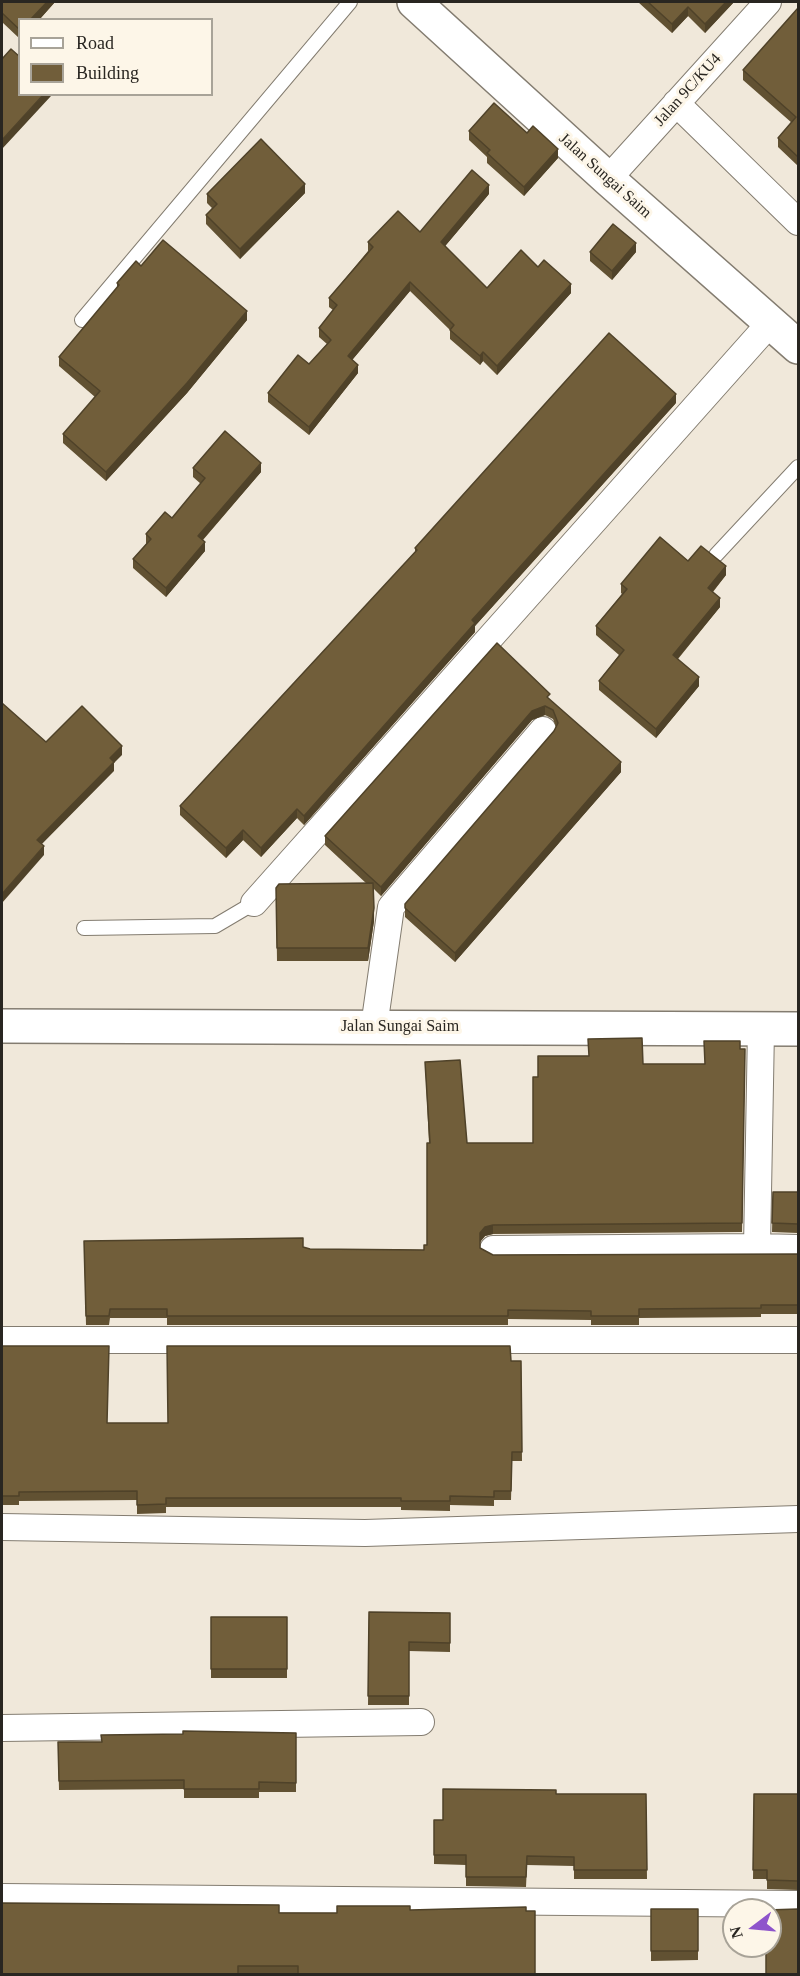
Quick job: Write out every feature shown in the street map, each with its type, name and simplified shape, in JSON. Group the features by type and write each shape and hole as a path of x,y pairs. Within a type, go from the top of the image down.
{"street":[{"name":"Jalan Sungai Saim","path":"414,2 608,178 789,334"},
{"name":"Jalan 9C/KU4","path":"608,178 768,2"},
{"path":"676,103 798,222"},
{"path":"254,903 789,334"},
{"path":"374,1027 391,907 543,730"},
{"name":"Jalan Sungai Saim","path":"2,1026 798,1029"},
{"path":"757,1247 761,1029"},
{"path":"493,1249 798,1248"},
{"path":"2,1340 798,1340"},
{"path":"2,1527 365,1533 798,1519"},
{"path":"2,1728 421,1722"},
{"path":"2,1897 798,1904"}],"lane":[{"path":"82,320 350,2"},
{"path":"716,555 798,467"},
{"path":"84,928 215,926 254,903"}],"building":[{"path":"2,2 47,2 32,18 18,18 18,28 2,13"},
{"path":"648,2 726,2 705,24 688,7 672,24"},
{"path":"798,8 798,157 778,138 796,117 743,70"},
{"path":"11,49 18,55 18,96 42,96 2,140 2,59"},
{"path":"494,103 527,133 533,126 558,149 524,187 487,153 490,150 469,131"},
{"path":"261,139 305,184 240,249 206,215 217,204 207,194"},
{"path":"472,170 489,185 441,242 487,288 521,250 538,267 544,260 571,284 497,366 483,352 480,356 450,330 454,325 410,282 348,356 358,365 309,427 268,393 298,355 309,364 331,340 319,328 337,305 329,298 373,247 368,242 398,211 420,232"},
{"path":"613,224 636,243 612,271 590,252"},
{"path":"163,240 247,311 187,383 106,472 63,434 100,391 59,357 136,261 141,266"},
{"path":"609,333 676,394 472,620 475,623 304,816 297,809 261,848 243,830 226,848 180,806 417,550 415,548"},
{"path":"225,431 261,463 198,536 205,542 166,588 133,559 151,539 146,534 165,512 172,518 205,478 193,468"},
{"path":"660,537 688,561 701,546 726,566 708,588 720,598 673,655 699,677 656,729 599,681 624,650 596,626 627,589 621,584"},
{"path":"497,643 550,694 547,697 621,762 455,953 405,908 405,904 554,731 558,723 553,710 545,706 532,711 381,887 325,836"},
{"path":"2,703 46,742 82,706 122,746 110,758 114,762 37,840 44,846 2,894"},
{"path":"373,883 374,908 368,948 277,948 276,888 279,884"},
{"path":"642,1038 643,1064 705,1064 704,1041 740,1041 740,1049 745,1049 742,1223 493,1225 485,1227 480,1233 480,1248 493,1255 798,1254 798,1305 761,1305 761,1308 639,1309 639,1316 591,1316 591,1311 508,1310 508,1316 167,1316 167,1309 110,1309 109,1316 86,1316 84,1241 303,1238 303,1247 310,1249 424,1250 424,1245 427,1245 427,1143 430,1143 425,1062 460,1060 467,1143 533,1143 533,1077 538,1077 538,1056 589,1056 588,1039"},
{"path":"773,1192 798,1192 798,1224 772,1223"},
{"path":"2,1346 109,1346 107,1423 168,1423 167,1346 510,1346 511,1361 521,1361 522,1452 512,1452 511,1491 494,1491 494,1497 450,1496 450,1501 401,1501 401,1498 166,1498 166,1504 137,1505 137,1491 19,1492 19,1496 2,1496"},
{"path":"369,1612 450,1613 450,1643 409,1642 409,1696 368,1696"},
{"path":"211,1617 287,1617 287,1669 211,1669"},
{"path":"183,1731 296,1733 296,1783 259,1782 259,1789 184,1789 184,1780 59,1781 58,1742 102,1742 101,1735 183,1734"},
{"path":"443,1789 556,1790 556,1794 646,1794 647,1870 574,1870 574,1857 527,1856 526,1877 466,1877 466,1855 434,1855 434,1820 443,1820"},
{"path":"754,1794 798,1794 798,1881 767,1880 767,1870 753,1870"},
{"path":"2,1903 279,1905 279,1913 337,1913 337,1906 410,1906 410,1910 526,1907 526,1911 535,1911 535,1974 298,1974 298,1966 238,1966 238,1974 2,1974"},
{"path":"651,1909 698,1909 698,1951 651,1951"},
{"path":"798,1909 798,1974 766,1974 766,1958 782,1958 782,1910"}]}
